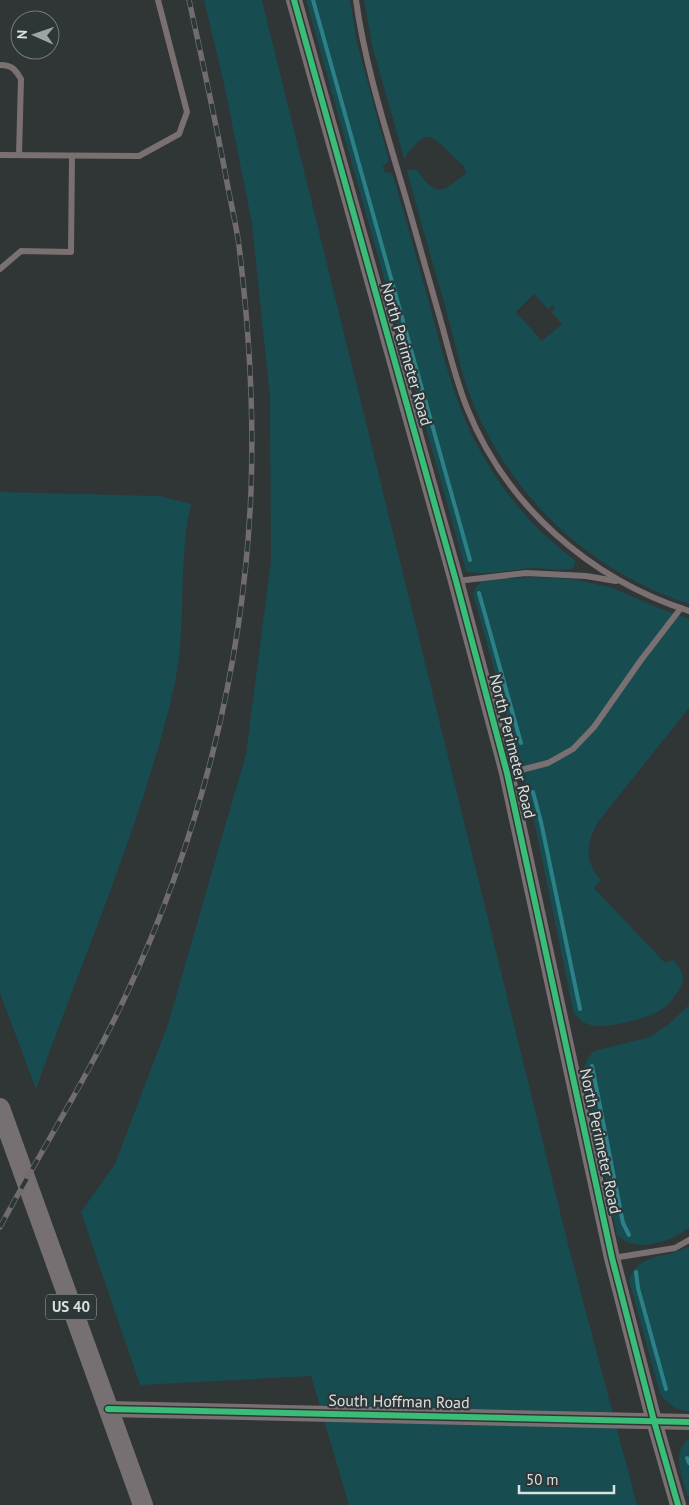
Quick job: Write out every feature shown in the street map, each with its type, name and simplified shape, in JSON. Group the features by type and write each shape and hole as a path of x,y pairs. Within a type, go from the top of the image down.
{"main road":[{"name":"US 40","path":"0,1108 143,1505"}],"street":[{"name":"North Perimeter Road","path":"294,0 456,581 507,774 612,1258 654,1421 678,1505"},
{"name":"South Hoffman Road","path":"108,1409 689,1422"}],"lane":[{"path":"0,155 139,156 179,134 187,112 158,0"},
{"path":"356,0 364,44 376,91 457,378 477,430 511,485 544,523 575,552 622,583 661,601 689,611"},
{"path":"0,65 9,65 14,68 21,78 19,155"},
{"path":"0,269 21,251 71,252 72,156"},
{"path":"456,581 526,573 586,576 622,583"},
{"path":"507,774 548,763 573,749 594,727 641,660 681,608"},
{"path":"612,1258 675,1248 689,1240"}],"shaded area":[{"path":"204,0 262,0 567,1240 637,1505 349,1505 311,1376 140,1385 81,1212 115,1164 168,1024 246,754 271,561 270,398 252,224 224,84"},
{"path":"306,0 350,0 357,43 389,161 383,166 384,172 391,173 394,179 445,361 462,412 471,433 494,474 508,494 539,530 575,560 574,567 571,569 532,568 481,573 466,571"},
{"path":"364,0 689,0 689,604 653,590 619,572 587,551 558,526 532,499 509,469 489,436 472,401 464,377 407,171 408,169 417,170 429,185 440,190 451,185 466,173 464,166 431,137 424,138 415,144 406,155 406,159 404,158 373,49","holes":["534,294 548,309 555,306 552,313 562,324 542,341 516,312"]},
{"path":"0,492 160,496 191,504 184,551 182,622 178,669 160,743 128,843 36,1089 0,993"},
{"path":"528,577 573,579 613,588 689,619 689,708 598,822 589,845 589,859 595,873 601,880 594,888 665,963 673,960 677,964 683,977 683,982 667,1006 649,1016 628,1022 605,1026 590,1025 583,1022 573,1010 536,830 518,756 473,593 482,581"},
{"path":"689,1005 689,1227 670,1239 653,1244 637,1245 625,1241 617,1235 583,1070 588,1058 594,1051 650,1037 669,1024"},
{"path":"689,1246 689,1411 684,1411 669,1404 660,1394 629,1280 633,1271 646,1260"},
{"path":"689,1438 689,1499 681,1475 679,1459 683,1444"}],"waterway":[{"path":"313,0 470,560"},
{"path":"479,593 521,743"},
{"path":"533,792 580,1009"},
{"path":"592,1066 623,1223 629,1235"},
{"path":"636,1272 638,1288 666,1389"},
{"path":"687,1458 689,1463"}],"railway":[{"path":"0,1227 97,1054 126,995 152,935 176,874 214,749 239,621 247,556 251,491 252,430 248,337 239,246 189,0"}],"cycle path":[{"path":"294,0 456,581 507,773 612,1258 654,1421 678,1505"},
{"path":"108,1409 689,1422"}]}
